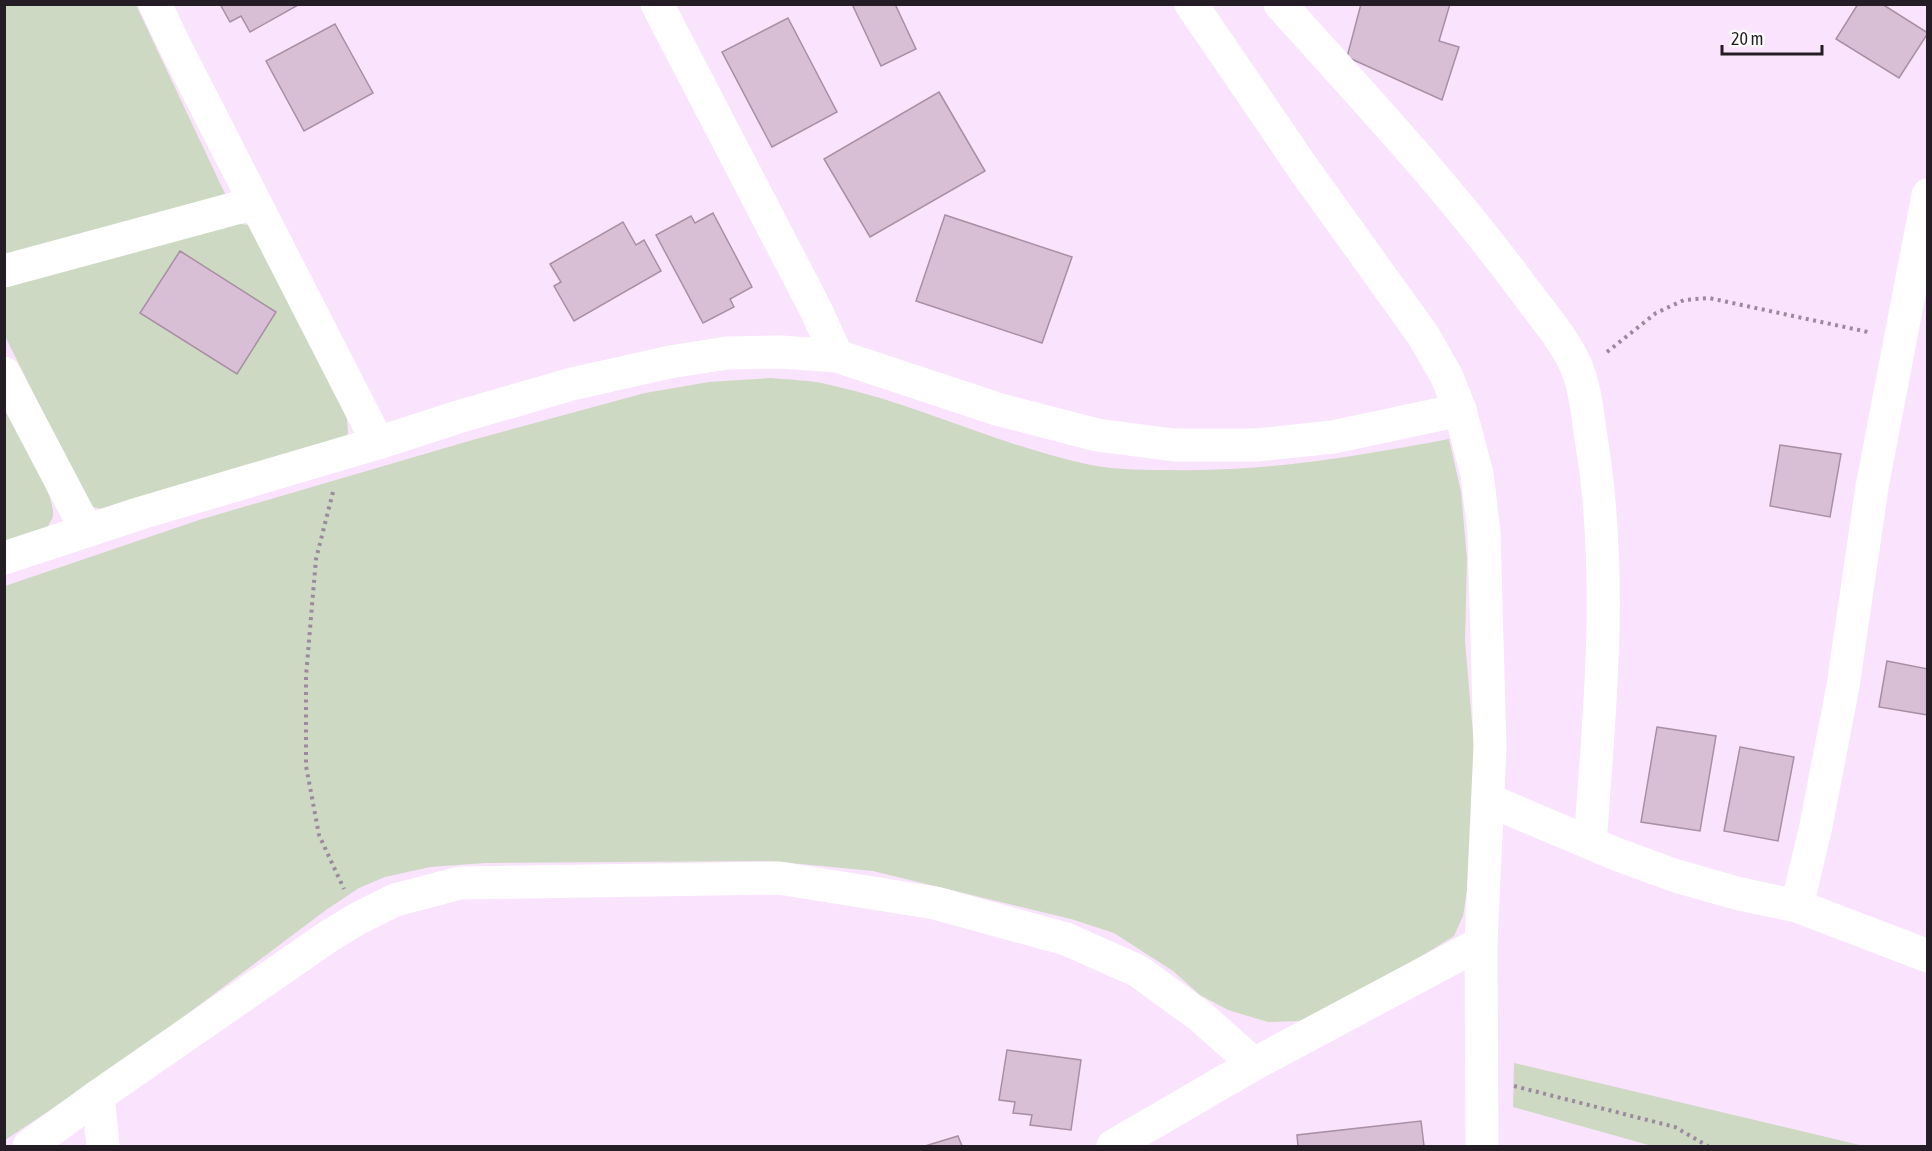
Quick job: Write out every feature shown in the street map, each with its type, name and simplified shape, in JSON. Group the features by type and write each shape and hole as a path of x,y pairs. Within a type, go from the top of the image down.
{"street":[{"path":"156,4 174,44 378,443"},
{"path":"657,4 688,68 810,298 837,356"},
{"path":"1191,4 1303,168 1423,334 1447,377 1460,410 1477,474 1484,532 1491,747 1481,943 1482,1146"},
{"path":"1280,4 1443,186 1552,327 1580,374 1595,464 1602,539 1603,607 1600,707 1590,843"},
{"path":"1797,906 1816,826 1843,686 1872,487 1928,195"},
{"path":"4,271 255,203"},
{"path":"4,558 458,417 572,384 670,362 727,353 781,352 837,356 1008,412 1097,435 1174,445 1256,445 1333,437 1460,410"},
{"path":"4,373 87,531"},
{"path":"1488,800 1676,876 1740,894 1797,906 1928,957"},
{"path":"29,1146 357,918 394,900 460,883 779,878 935,903 1066,939 1138,971 1200,1016 1254,1064"},
{"path":"1113,1146 1254,1064 1481,943"},
{"path":"98,1096 103,1146"}],"path":[{"path":"1580,374 1656,313 1684,300 1709,298 1900,339"},
{"path":"342,453 316,559 306,676 306,766 319,835 357,918"},
{"path":"1481,1078 1675,1127 1708,1146"}],"green space":[{"path":"5,5 136,5 227,198 5,258"},
{"path":"233,223 249,225 346,410 347,441 106,510 93,507 83,493 5,336 5,286"},
{"path":"771,378 816,382 863,393 1025,448 1111,468 1208,470 1277,466 1346,457 1449,439 1461,492 1467,559 1465,641 1477,780 1471,865 1463,916 1454,936 1330,1013 1298,1021 1268,1022 1228,1010 1200,995 1173,971 1114,933 1071,919 873,871 770,861 485,863 430,867 385,877 359,888 326,910 130,1057 5,1140 5,586 199,520 469,441 645,393 709,382"},
{"path":"4,402 42,476 53,515 47,528 4,541"},
{"path":"1514,1063 1864,1146 1652,1146 1513,1107"}],"building":[{"path":"220,4 300,4 250,32 241,16 230,22"},
{"path":"852,4 895,4 916,49 881,66"},
{"path":"1361,4 1450,4 1439,41 1459,47 1442,100 1347,57"},
{"path":"1858,4 1882,4 1928,33 1899,78 1836,39"},
{"path":"788,18 837,112 772,147 722,52"},
{"path":"335,24 373,93 304,131 266,61"},
{"path":"939,92 985,171 870,237 824,159"},
{"path":"713,213 752,287 730,299 734,307 703,323 656,235 691,216 695,223"},
{"path":"945,215 1072,257 1042,343 916,301"},
{"path":"623,222 636,245 644,240 661,271 574,321 554,286 561,282 550,264"},
{"path":"180,251 276,312 237,374 140,313"},
{"path":"1780,445 1841,454 1830,517 1770,506"},
{"path":"1887,661 1928,669 1928,715 1879,707"},
{"path":"1657,727 1716,736 1700,831 1641,822"},
{"path":"1740,747 1794,757 1778,841 1724,831"},
{"path":"1007,1050 1081,1060 1071,1130 1030,1125 1032,1115 1013,1113 1015,1102 999,1100"},
{"path":"1421,1121 1424,1146 1298,1146 1297,1135"},
{"path":"958,1136 962,1146 925,1146"}]}
